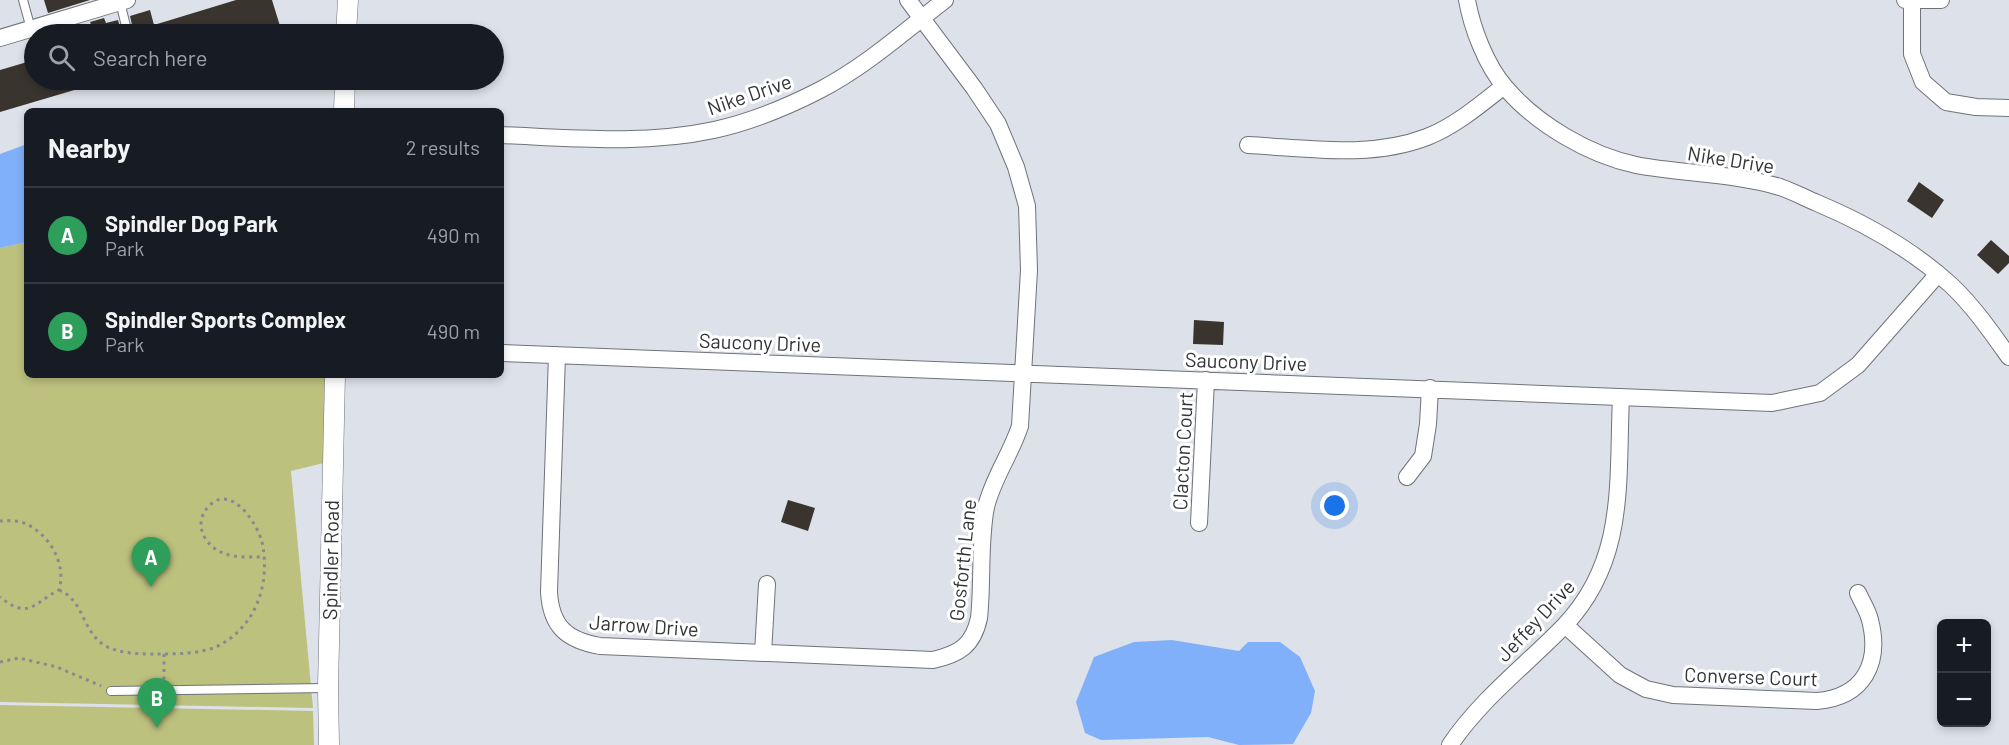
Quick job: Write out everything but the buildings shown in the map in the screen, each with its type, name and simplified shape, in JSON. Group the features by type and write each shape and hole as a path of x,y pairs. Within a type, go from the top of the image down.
{"street":[{"path":"347,24 348,0"},
{"name":"Gosforth Lane","path":"908,0 998,124 1016,167 1027,206 1029,252 1020,426 994,483 986,510 979,618 976,631 966,646"},
{"name":"Nike Drive","path":"504,135 606,140 678,135 724,127 752,119 821,90 882,50 945,0"},
{"name":"Nike Drive","path":"1467,0 1470,17 1484,52 1504,87 1540,120 1586,149 1634,165 1744,179 1780,188 1856,219 1893,240 1938,274 1960,294 1985,323 2009,357"},
{"path":"1905,0 1941,0"},
{"path":"1912,0 1912,54 1923,82 1946,102 1976,107 2009,108"},
{"path":"45,24 122,1"},
{"path":"0,38 24,30"},
{"path":"1248,145 1360,151 1396,146 1428,136 1471,112 1504,87"},
{"path":"344,108 345,90"},
{"name":"Saucony Drive","path":"504,353 1772,403 1820,393 1858,365 1938,274"},
{"name":"Jarrow Drive","path":"557,355 549,592 550,606 559,628 581,643 600,646 933,660 951,656 966,646"},
{"name":"Spindler Road","path":"328,745 335,378"},
{"name":"Clacton Court","path":"1199,523 1206,380"},
{"path":"1407,477 1423,456 1430,388"},
{"name":"Jeffey Drive","path":"1450,745 1475,711 1565,625 1588,596 1602,570 1612,540 1617,503 1621,397"},
{"path":"763,653 767,584"},
{"name":"Converse Court","path":"1565,625 1620,675 1646,689 1673,694 1817,701 1833,699 1846,694 1857,686 1872,662 1874,646 1870,618 1858,594"}],"lane":[{"path":"23,0 31,24"},
{"path":"122,1 126,24"},
{"path":"111,691 328,688"}],"path":[{"path":"59,590 74,599 93,634 105,645 139,654 184,653 215,647 231,637 245,623 260,598 265,576 264,557 257,529 240,507 229,500 215,501 210,504 203,514 201,525 206,540 222,553 264,557"},
{"path":"0,521 25,523 48,542 54,549 59,562 61,579 59,590 28,609 14,607 0,597"},
{"path":"164,654 164,690"},
{"path":"0,662 19,658 57,667 111,691"}],"green space":[{"path":"24,243 24,378 335,378 332,461 291,471 313,708 0,702 0,248"},
{"path":"0,705 313,711 314,745 0,745"}],"water":[{"path":"24,145 24,243 0,248 0,154"},
{"path":"1172,640 1239,651 1248,642 1280,642 1300,657 1315,691 1311,713 1293,744 1239,745 1208,737 1101,740 1085,733 1076,702 1094,657 1134,642"}],"place":[{"name":"Spindler Dog Park","path":"151,587"},
{"name":"Spindler Sports Complex","path":"157,728"}]}
